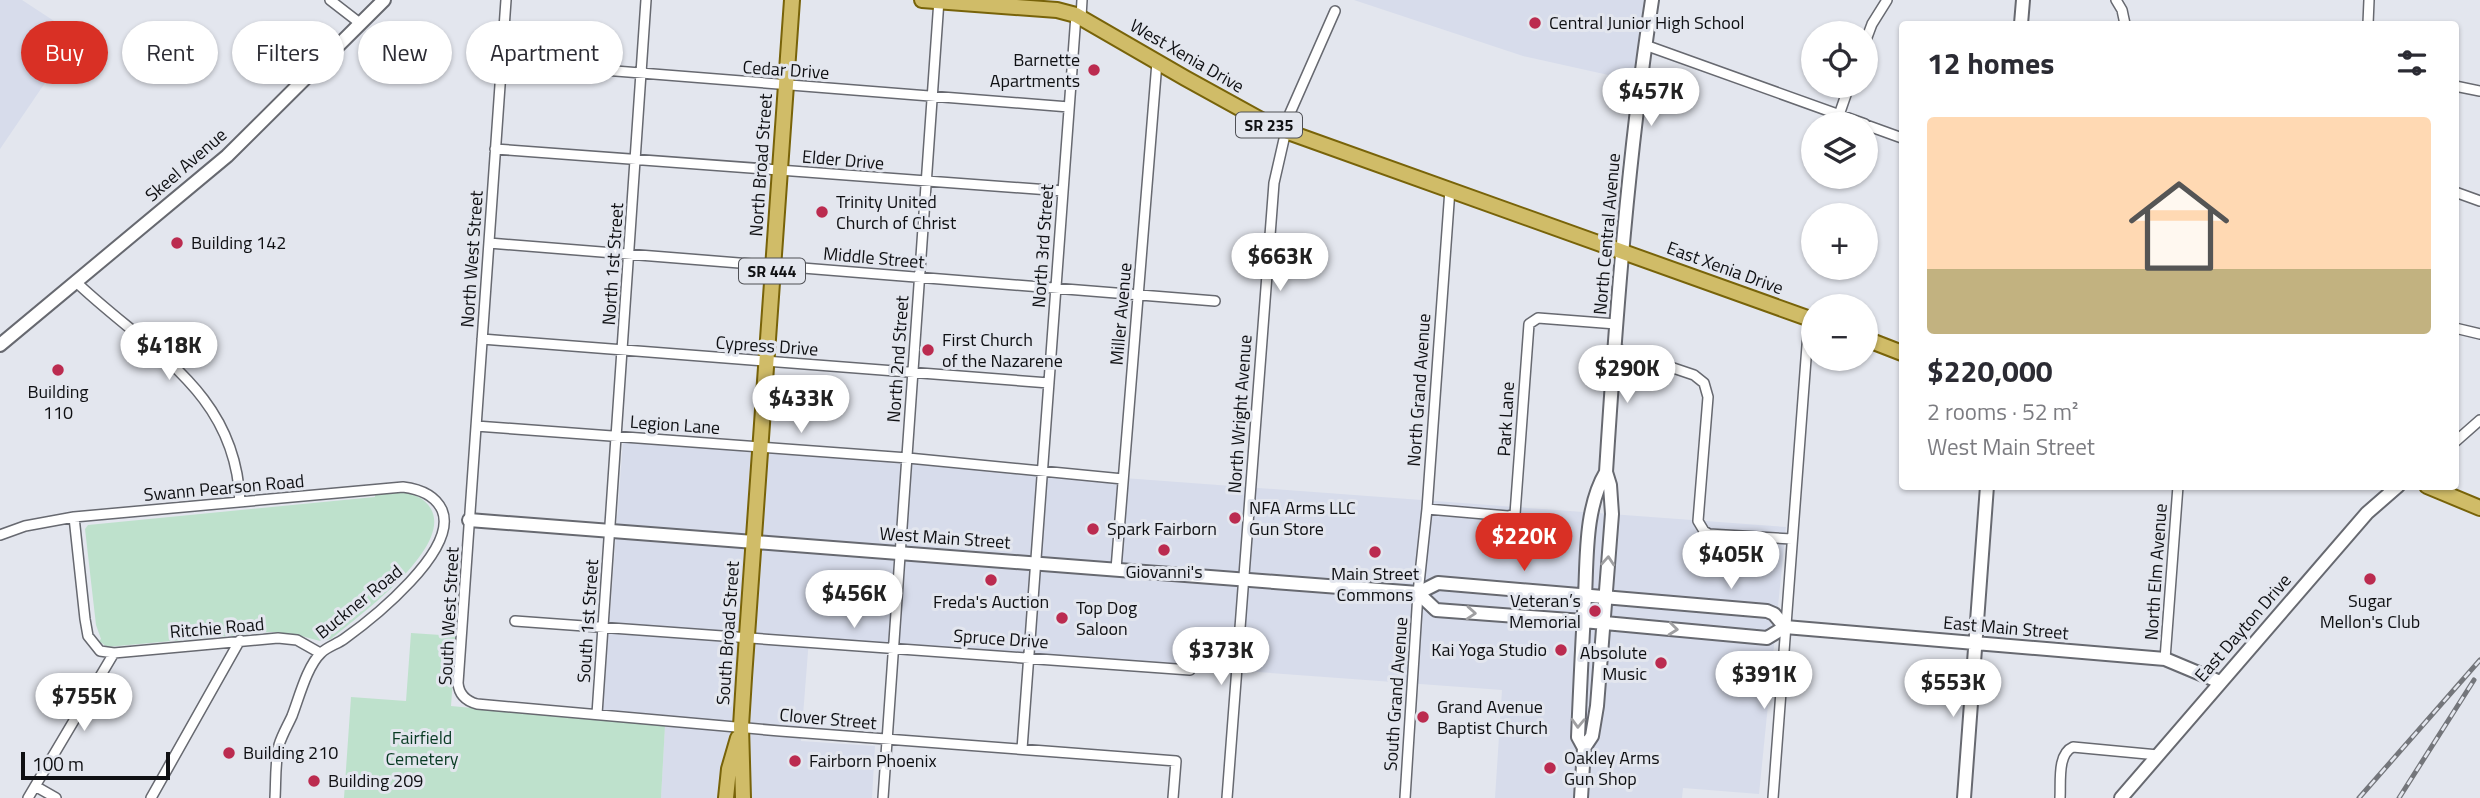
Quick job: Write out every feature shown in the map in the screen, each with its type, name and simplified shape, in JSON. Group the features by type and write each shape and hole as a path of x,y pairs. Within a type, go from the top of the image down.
{"main road":[{"name":"North Broad Street","path":"754,541 792,0"},
{"name":"West Xenia Drive","path":"922,0 1057,10 1078,16 1267,124 1623,252"},
{"name":"East Xenia Drive","path":"1623,252 1801,316"},
{"path":"1878,344 1899,352"},
{"path":"2437,490 2480,508"},
{"name":"South Broad Street","path":"743,798 741,726 754,541"},
{"name":"South Broad Street","path":"726,798 729,769 741,726"}],"street":[{"path":"330,0 358,22"},
{"name":"Skeel Avenue","path":"363,21 384,0"},
{"name":"North West Street","path":"504,21 506,0"},
{"name":"North 1st Street","path":"611,531 646,0"},
{"name":"North 3rd Street","path":"1022,749 1069,107 1082,0"},
{"name":"North Central Avenue","path":"1606,472 1598,485 1592,511 1585,594 1577,737 1584,748 1592,736 1605,623 1612,514 1610,485 1606,472 1614,348 1629,175 1652,0"},
{"path":"1874,21 1887,0"},
{"path":"2021,21 2023,0"},
{"path":"2116,0 2124,21"},
{"path":"2368,21 2369,0"},
{"name":"North 2nd Street","path":"883,798 939,1"},
{"name":"North Wright Avenue","path":"1227,798 1272,200 1277,165 1290,113 1335,11"},
{"name":"Skeel Avenue","path":"0,345 227,156 358,26"},
{"path":"1645,45 1831,112"},
{"name":"Miller Avenue","path":"1116,569 1157,62"},
{"name":"Cedar Drive","path":"623,72 1069,107"},
{"name":"North West Street","path":"470,520 499,84"},
{"path":"2459,87 2480,91"},
{"path":"1878,129 1899,137"},
{"name":"Elder Drive","path":"495,149 926,183 1063,191"},
{"name":"North Grand Avenue","path":"1418,593 1427,509 1450,189"},
{"path":"2459,193 2480,201"},
{"name":"Middle Street","path":"489,243 1215,301"},
{"path":"75,281 177,369 206,401 230,445 238,475 240,502"},
{"name":"Park Lane","path":"1427,509 1508,516 1515,514 1529,324 1538,318 1616,324"},
{"path":"2459,329 2480,334"},
{"name":"Cypress Drive","path":"482,339 1049,383"},
{"path":"1614,348 1694,375 1706,387 1708,397 1698,520 1704,531 1709,534 1792,538"},
{"path":"1773,798 1807,371"},
{"path":"2459,438 2480,420"},
{"name":"Legion Lane","path":"476,426 908,458 1123,479"},
{"name":"Swann Pearson Road","path":"0,535 24,526 74,517 403,487 425,492 443,512"},
{"path":"1964,798 1987,490"},
{"name":"North Elm Avenue","path":"2165,659 2178,490"},
{"name":"East Dayton Drive","path":"2120,798 2367,513 2393,490"},
{"name":"Buckner Road","path":"275,798 279,745 307,676 320,653 343,640 416,578 443,532 443,512"},
{"path":"27,798 114,653 100,651 88,636 74,517"},
{"name":"West Main Street","path":"470,520 1418,593 1438,583 1585,594"},
{"name":"South West Street","path":"470,520 458,690 464,698 477,704"},
{"name":"South 1st Street","path":"597,714 611,531"},
{"name":"West Main Street","path":"1418,593 1436,610 1584,621"},
{"name":"South Grand Avenue","path":"1405,798 1418,593"},
{"name":"East Main Street","path":"1585,594 1767,611 1774,614 1785,627"},
{"name":"Spruce Drive","path":"515,621 1190,670"},
{"name":"East Main Street","path":"1584,621 1767,638 1785,627 2165,659 2220,682"},
{"name":"Ritchie Road","path":"114,653 278,638 297,640 320,653"},
{"path":"151,798 240,640"},
{"name":"Clover Street","path":"477,704 1176,761 1172,798"},
{"path":"2060,798 2063,757 2068,749 2085,747 2158,755"},
{"path":"1581,798 1584,748"},
{"path":"35,786 56,798"}],"shaded area":[{"path":"0,0 22,0 54,21 21,21 21,84 44,84 0,149"},
{"name":"Central Junior High School","path":"1354,0 1652,0 1640,82 1523,56"},
{"path":"623,441 1786,527 1759,794 1683,788 1682,798 1495,798 1502,690 809,639 801,741 875,746 872,798 661,798 665,726 602,720"}],"green space":[{"path":"399,492 417,496 431,509 434,525 428,543 399,580 331,639 320,641 294,634 271,632 107,647 99,641 101,639 96,625 85,529 88,525 375,497 375,494"},
{"name":"Fairfield Cemetery","path":"411,633 456,636 451,706 665,726 661,798 344,798 351,697 406,701"}],"railway":[{"path":"2359,798 2480,660"},
{"path":"2399,798 2474,680"}],"place":[{"name":"Central Junior High School","path":"1535,23"},
{"name":"Barnette Apartments","path":"1094,70"},
{"name":"Trinity United Church of Christ","path":"822,212"},
{"name":"Building 142","path":"177,243"},
{"name":"First Church of the Nazarene","path":"928,350"},
{"name":"Building 110","path":"58,370"},
{"name":"NFA Arms LLC Gun Store","path":"1235,518"},
{"name":"Spark Fairborn","path":"1093,529"},
{"name":"Giovanni's","path":"1164,550"},
{"name":"Main Street Commons","path":"1375,552"},
{"name":"Sugar Mellon's Club","path":"2370,579"},
{"name":"Freda's Auction","path":"991,580"},
{"name":"Veteran’s Memorial","path":"1595,611"},
{"name":"Top Dog Saloon","path":"1062,618"},
{"name":"Kai Yoga Studio","path":"1561,650"},
{"name":"Absolute Music","path":"1661,663"},
{"name":"Grand Avenue Baptist Church","path":"1423,717"},
{"name":"Building 210","path":"229,753"},
{"name":"Fairborn Phoenix","path":"795,761"},
{"name":"Oakley Arms Gun Shop","path":"1550,768"},
{"name":"Building 209","path":"314,781"}]}
